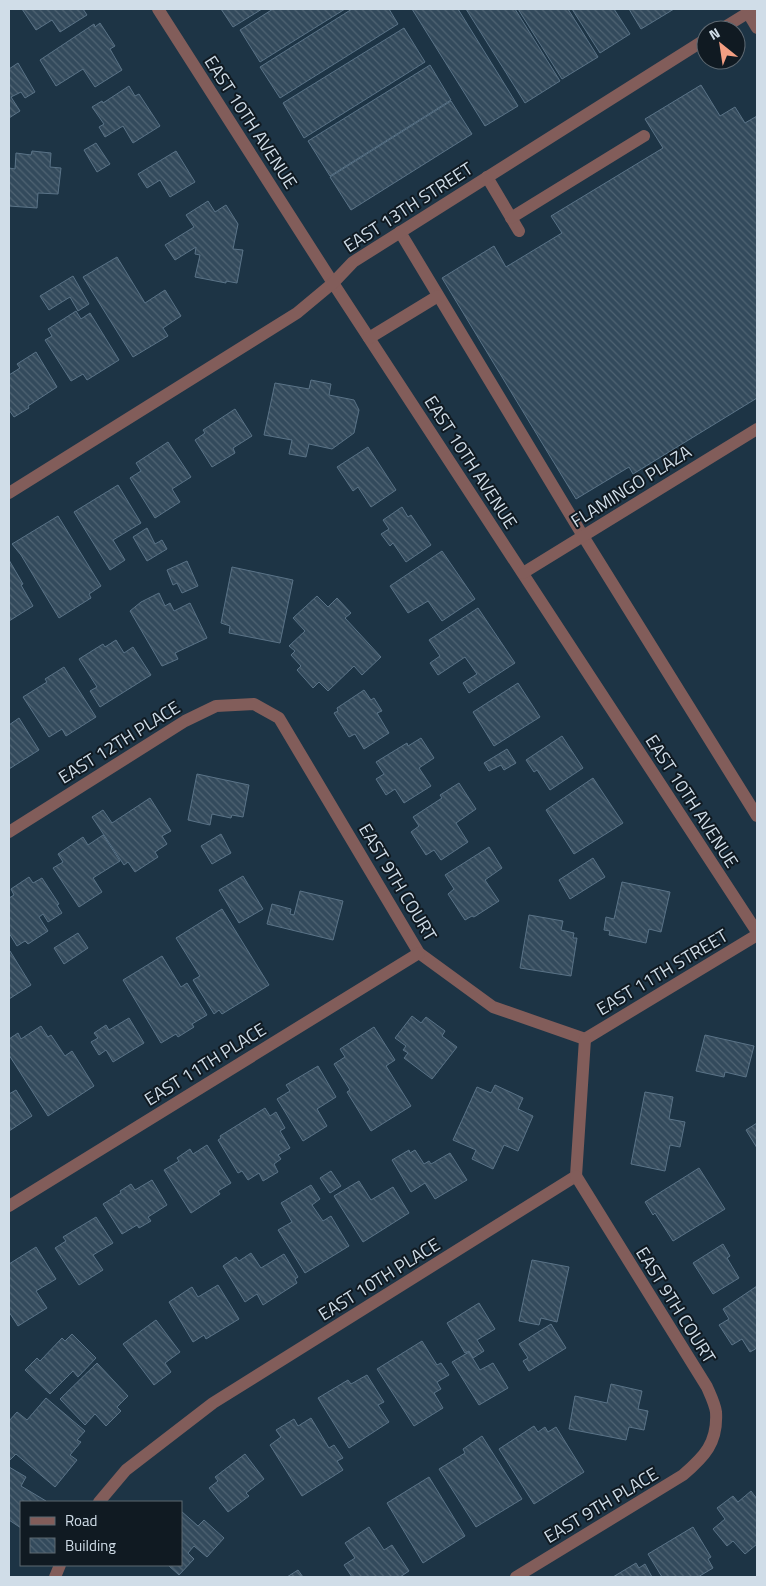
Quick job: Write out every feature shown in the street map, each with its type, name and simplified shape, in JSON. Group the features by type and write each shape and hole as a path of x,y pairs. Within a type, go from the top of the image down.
{"street":[{"name":"EAST 10TH AVENUE","path":"158,9 333,283 757,933"},
{"path":"736,20 751,11 757,28"},
{"name":"EAST 13TH STREET","path":"9,493 298,313 333,283 353,262 696,45"},
{"path":"511,218 644,136"},
{"path":"487,177 519,231"},
{"path":"400,232 583,536 757,816"},
{"path":"369,338 438,296"},
{"name":"FLAMINGO PLAZA","path":"523,574 757,429"},
{"name":"EAST 12TH PLACE","path":"9,832 184,721 216,706 254,704"},
{"name":"EAST 9TH COURT","path":"254,704 279,718 419,953 493,1007 585,1039"},
{"name":"EAST 11TH STREET","path":"585,1039 757,933"},
{"name":"EAST 11TH PLACE","path":"9,1206 419,953"},
{"path":"576,1176 585,1039"},
{"name":"EAST 9TH COURT","path":"576,1176 707,1386 716,1411 713,1440 702,1458"},
{"name":"EAST 10TH PLACE","path":"100,1501 126,1470 213,1403 576,1176"},
{"name":"EAST 9TH PLACE","path":"516,1577 683,1475 702,1458"}],"building":[{"path":"22,9 83,9 87,15 60,32 52,20 36,30"},
{"path":"221,9 262,9 233,27"},
{"path":"273,9 345,9 260,62 240,30"},
{"path":"352,9 389,9 398,24 280,98 260,67"},
{"path":"412,9 458,9 518,106 485,126"},
{"path":"466,9 515,9 560,81 525,103"},
{"path":"518,9 568,9 598,57 562,79"},
{"path":"572,9 614,9 630,34 600,53"},
{"path":"629,9 674,9 641,29"},
{"path":"100,23 115,46 110,49 122,70 95,87 83,69 56,86 40,60 94,24 95,27"},
{"path":"404,28 425,62 304,138 283,103"},
{"path":"18,63 35,92 25,98 21,92 11,97 20,111 9,118 9,69"},
{"path":"430,65 451,100 330,176 308,141"},
{"path":"701,85 720,116 735,107 745,123 757,116 757,398 633,474 629,467 576,499 442,278 494,246 506,267 562,233 551,216 663,148 645,119"},
{"path":"129,86 135,96 139,94 160,126 133,143 123,126 105,137 99,127 104,124 92,107 102,101 103,103"},
{"path":"451,101 472,134 351,210 330,177"},
{"path":"96,143 110,164 97,172 84,150"},
{"path":"32,151 51,153 50,167 61,168 58,194 38,193 37,208 9,206 9,168 15,169 16,153 31,155"},
{"path":"176,151 195,182 170,197 160,180 147,188 138,174"},
{"path":"208,201 215,212 226,205 238,224 233,249 243,250 237,283 226,281 226,283 195,277 200,255 195,254 196,247 175,260 165,245 194,227 186,215"},
{"path":"117,257 145,303 165,290 181,316 163,328 168,336 133,357 83,277"},
{"path":"73,276 89,304 78,311 70,297 49,310 40,296"},
{"path":"76,311 81,319 90,313 119,360 87,380 83,374 71,381 45,340 52,336 48,329"},
{"path":"36,352 57,387 14,417 9,410 9,375 20,368 17,364"},
{"path":"311,380 331,384 329,395 354,400 359,410 354,433 332,449 309,444 306,457 289,454 292,440 264,435 275,383 309,389"},
{"path":"235,409 252,436 233,448 235,453 212,467 195,440 205,433 203,430"},
{"path":"168,442 191,477 172,489 180,502 155,518 130,478 141,471 136,463"},
{"path":"368,447 396,490 371,507 358,487 353,491 337,467"},
{"path":"118,485 141,523 113,540 125,560 110,570 74,512"},
{"path":"402,507 408,517 411,515 431,545 406,562 393,543 390,546 381,534 389,529 383,520"},
{"path":"58,516 101,586 89,594 91,598 59,618 21,555 12,544"},
{"path":"147,528 155,544 162,540 167,549 147,561 133,537"},
{"path":"442,551 475,599 442,621 428,601 408,613 390,586"},
{"path":"9,560 33,606 9,621"},
{"path":"187,561 198,586 182,593 177,583 173,585 167,570"},
{"path":"232,567 293,580 280,643 229,633 230,626 221,623"},
{"path":"159,593 165,606 170,603 174,611 190,603 207,638 175,653 178,659 162,666 130,611 141,602"},
{"path":"317,596 328,607 337,598 351,613 345,618 381,657 362,675 354,666 328,691 319,682 313,688 297,670 301,666 291,655 295,651 289,646 305,631 293,618"},
{"path":"478,608 515,663 469,693 463,683 477,674 465,657 438,675 430,663 440,656 429,640"},
{"path":"116,640 124,653 133,647 151,675 100,707 90,691 97,687 79,659 103,644 105,647"},
{"path":"64,667 96,717 66,736 62,729 49,737 23,697 47,682 45,679"},
{"path":"518,683 540,717 494,746 473,712"},
{"path":"364,690 371,700 374,698 382,711 377,713 389,733 364,749 355,734 349,737 334,713 338,711 337,708"},
{"path":"19,718 39,750 9,769 9,725"},
{"path":"562,736 583,768 550,790 537,770 534,772 526,760"},
{"path":"421,738 434,758 419,768 431,786 404,803 395,789 386,795 376,779 384,774 376,762 407,743 408,746"},
{"path":"507,749 516,763 504,770 501,765 489,771 484,763"},
{"path":"197,774 249,785 243,817 232,815 231,818 212,814 210,825 188,820"},
{"path":"593,778 623,823 574,854 546,810"},
{"path":"459,783 476,809 456,823 468,842 441,860 434,850 426,855 411,832 419,826 413,817 442,798 440,795"},
{"path":"150,798 171,831 162,836 167,844 155,852 158,857 135,872 128,862 124,865 92,817 103,810 112,823"},
{"path":"221,834 231,853 212,864 201,846"},
{"path":"103,835 120,861 93,878 102,892 79,907 53,868 63,862 58,854 83,837 88,845"},
{"path":"489,847 502,868 485,880 499,901 474,917 472,916 465,920 448,894 454,889 445,875"},
{"path":"593,858 605,877 570,899 559,880"},
{"path":"243,876 263,909 239,923 219,890"},
{"path":"29,877 33,883 42,878 59,904 57,905 62,913 48,922 43,914 39,917 48,931 28,944 25,941 17,946 9,933 9,898 14,895 11,889"},
{"path":"622,882 670,892 661,932 649,929 646,943 609,935 610,931 604,930 606,917 614,919"},
{"path":"300,891 343,901 333,940 267,924 272,904 291,909 290,914 294,915"},
{"path":"222,909 269,985 222,1014 219,1010 214,1014 193,980 200,976 176,938"},
{"path":"529,915 563,921 561,930 574,933 573,938 577,938 571,976 520,968"},
{"path":"78,933 88,948 64,964 54,948"},
{"path":"9,952 31,985 9,999"},
{"path":"162,956 181,987 187,983 207,1015 192,1024 194,1027 178,1037 176,1034 161,1043 123,980"},
{"path":"412,1016 421,1023 426,1017 445,1031 442,1036 457,1047 432,1079 404,1058 408,1053 403,1050 406,1046 395,1038"},
{"path":"129,1018 144,1043 113,1062 106,1050 99,1055 91,1042 98,1038 94,1033 106,1025 109,1030"},
{"path":"41,1026 48,1037 51,1035 65,1056 72,1051 94,1086 48,1116 9,1055 9,1039 18,1033 21,1039"},
{"path":"374,1027 395,1060 386,1066 411,1106 371,1131 347,1092 350,1090 334,1064 345,1057 340,1049"},
{"path":"705,1035 754,1046 746,1077 725,1072 724,1077 696,1071"},
{"path":"318,1066 336,1097 317,1109 327,1126 303,1141 277,1099 290,1091 286,1085"},
{"path":"495,1085 523,1098 518,1109 533,1116 518,1151 504,1145 493,1169 472,1159 476,1150 453,1140 477,1087 491,1093"},
{"path":"16,1090 32,1116 9,1131 9,1094"},
{"path":"645,1092 673,1097 669,1119 685,1122 680,1147 670,1145 665,1171 631,1164"},
{"path":"265,1108 270,1116 276,1112 285,1128 280,1131 290,1148 278,1155 281,1159 274,1164 278,1172 263,1181 259,1173 248,1180 242,1171 238,1173 218,1140 221,1138 220,1136"},
{"path":"757,1123 757,1148 746,1130"},
{"path":"207,1145 231,1183 218,1191 220,1194 191,1213 164,1170 179,1161 177,1158 190,1149 193,1154"},
{"path":"409,1150 410,1153 415,1150 424,1164 429,1161 431,1164 450,1153 467,1180 435,1199 425,1183 411,1192 392,1160"},
{"path":"699,1168 725,1209 673,1241 655,1213 653,1215 645,1202"},
{"path":"331,1171 341,1186 330,1193 320,1178"},
{"path":"152,1180 167,1205 148,1217 151,1221 139,1228 137,1225 122,1234 103,1204 121,1193 120,1191 131,1184 135,1190"},
{"path":"359,1181 371,1200 393,1187 409,1213 363,1242 334,1196"},
{"path":"311,1185 320,1199 312,1205 323,1221 331,1216 349,1246 305,1273 278,1230 292,1222 281,1203"},
{"path":"96,1217 113,1243 93,1255 103,1270 79,1285 55,1248 66,1241 63,1237"},
{"path":"723,1244 730,1256 727,1258 739,1278 713,1294 693,1263"},
{"path":"36,1247 56,1279 36,1291 47,1308 18,1326 9,1312 9,1264"},
{"path":"251,1253 261,1268 284,1254 298,1277 295,1279 297,1283 263,1305 257,1294 245,1302 223,1266 236,1257 239,1261"},
{"path":"532,1260 569,1267 557,1322 541,1318 539,1325 519,1321"},
{"path":"218,1285 239,1319 206,1339 204,1335 193,1342 169,1302 192,1287 198,1297"},
{"path":"757,1286 757,1348 750,1352 742,1339 732,1345 719,1325 729,1319 723,1309"},
{"path":"479,1303 495,1329 477,1340 484,1351 473,1358 469,1351 465,1353 447,1323"},
{"path":"156,1320 180,1352 165,1363 171,1372 154,1385 123,1344"},
{"path":"551,1324 566,1348 529,1371 523,1361 528,1358 519,1344"},
{"path":"72,1334 96,1358 78,1377 73,1371 50,1394 25,1370 37,1358 40,1361 62,1338 65,1341"},
{"path":"422,1341 437,1365 441,1363 449,1375 437,1382 441,1389 434,1393 443,1408 414,1426 377,1369"},
{"path":"469,1352 480,1370 493,1363 508,1388 479,1405 452,1362"},
{"path":"97,1363 128,1396 117,1407 121,1411 106,1426 95,1414 85,1425 60,1399"},
{"path":"367,1375 384,1402 378,1405 389,1422 349,1448 318,1398 348,1380 351,1384"},
{"path":"611,1384 642,1391 638,1409 648,1411 644,1430 629,1427 626,1440 569,1429 575,1396 607,1403"},
{"path":"46,1398 85,1431 77,1440 81,1442 70,1455 77,1460 55,1487 16,1454 9,1461 9,1421 17,1412 27,1420"},
{"path":"311,1418 329,1448 334,1445 343,1458 337,1461 343,1470 302,1496 270,1445 281,1437 276,1430 294,1419 298,1426"},
{"path":"534,1426 538,1432 545,1427 548,1432 556,1427 584,1472 534,1504 499,1449"},
{"path":"482,1436 522,1499 476,1527 439,1469 465,1453 463,1449"},
{"path":"245,1454 264,1479 246,1493 249,1496 228,1512 209,1488 218,1481 215,1477"},
{"path":"9,1467 26,1477 21,1486 46,1501 20,1501 20,1527 9,1520"},
{"path":"429,1477 465,1536 423,1563 387,1503"},
{"path":"751,1491 757,1499 757,1544 745,1554 733,1541 727,1546 713,1529 725,1519 717,1508 733,1496 738,1502"},
{"path":"182,1512 198,1526 204,1520 224,1538 207,1557 194,1546 188,1553 194,1559 179,1575 169,1566 182,1566"},
{"path":"369,1527 384,1550 392,1545 409,1571 400,1577 352,1577 344,1565 355,1558 345,1543"},
{"path":"693,1527 711,1557 708,1559 713,1568 698,1577 662,1577 648,1554"},
{"path":"636,1563 639,1568 645,1564 652,1577 613,1577"},
{"path":"298,1570 303,1577 287,1577"}]}
